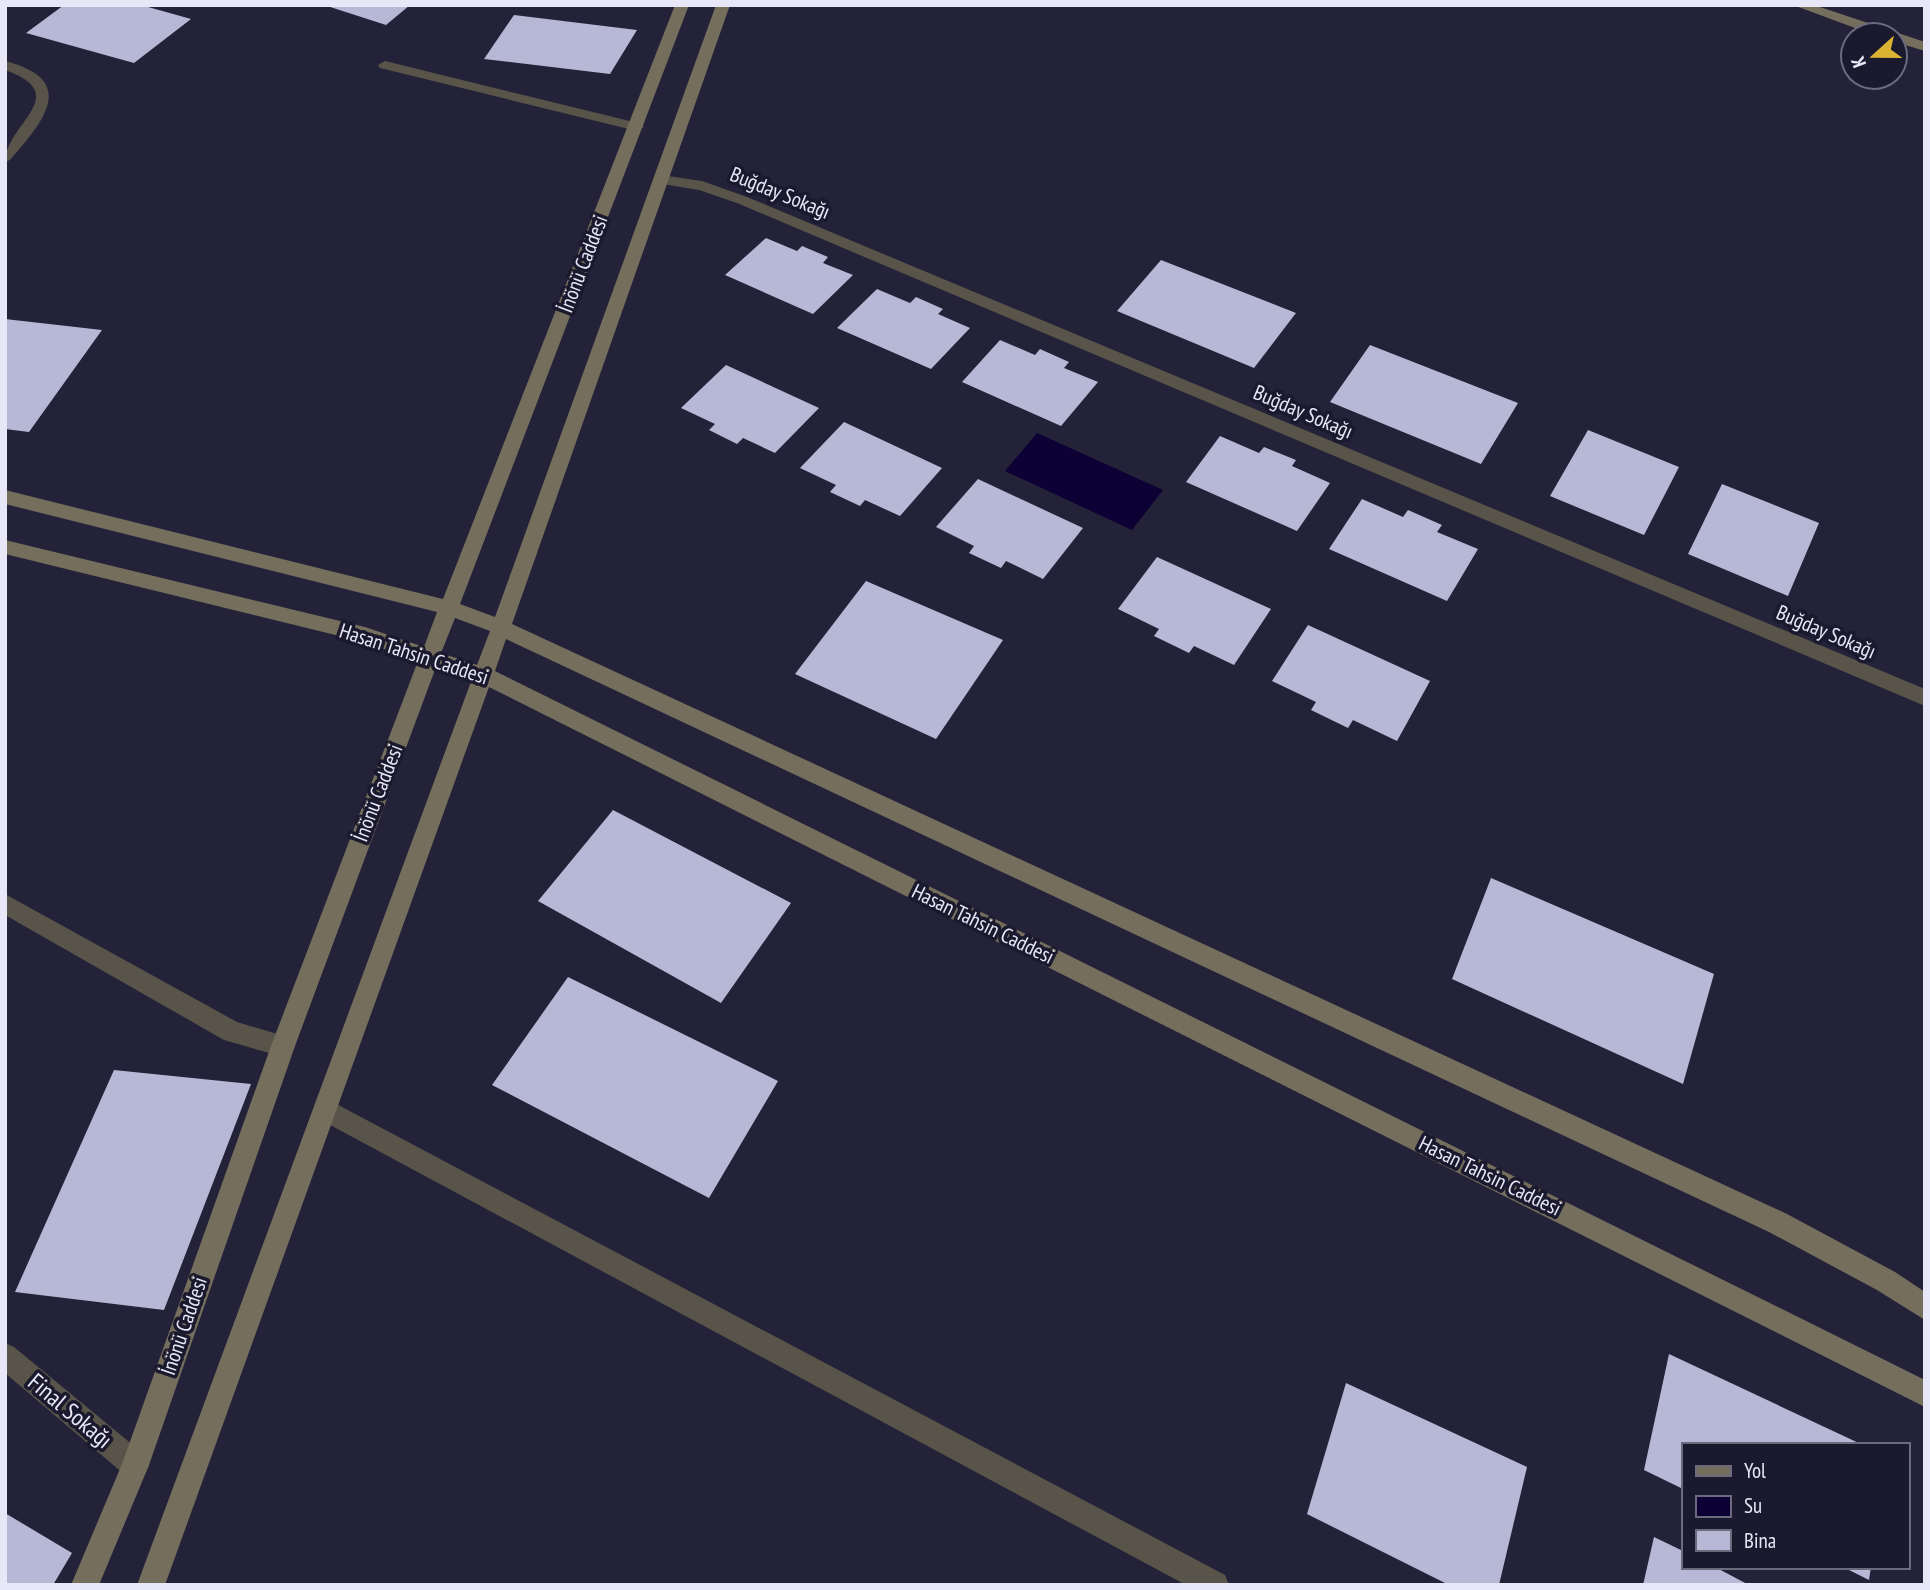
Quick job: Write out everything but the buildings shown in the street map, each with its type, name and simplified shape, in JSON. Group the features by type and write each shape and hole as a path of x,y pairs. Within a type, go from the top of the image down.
{"main road":[{"name":"İnönü Caddesi","path":"85,1585 135,1465 283,1046 430,655 637,127 682,5"},
{"path":"151,1585 327,1111 723,5"},
{"path":"1800,5 1847,21"},
{"path":"5,497 449,608 500,627 1778,1223 1886,1281 1925,1307"},
{"name":"Hasan Tahsin Caddesi","path":"5,547 365,635 484,675 1925,1394"}],"street":[{"path":"5,65 24,70 40,82 44,99 39,117 5,157"},
{"path":"385,65 637,127"},
{"name":"Buğday Sokağı","path":"661,180 702,186 742,200 1925,698"},
{"path":"5,904 232,1032 283,1046"},
{"path":"327,1111 1215,1585"},
{"name":"Final Sokağı","path":"5,1356 135,1465"}],"water":[{"path":"1037,433 1163,490 1132,530 1005,471"}]}
